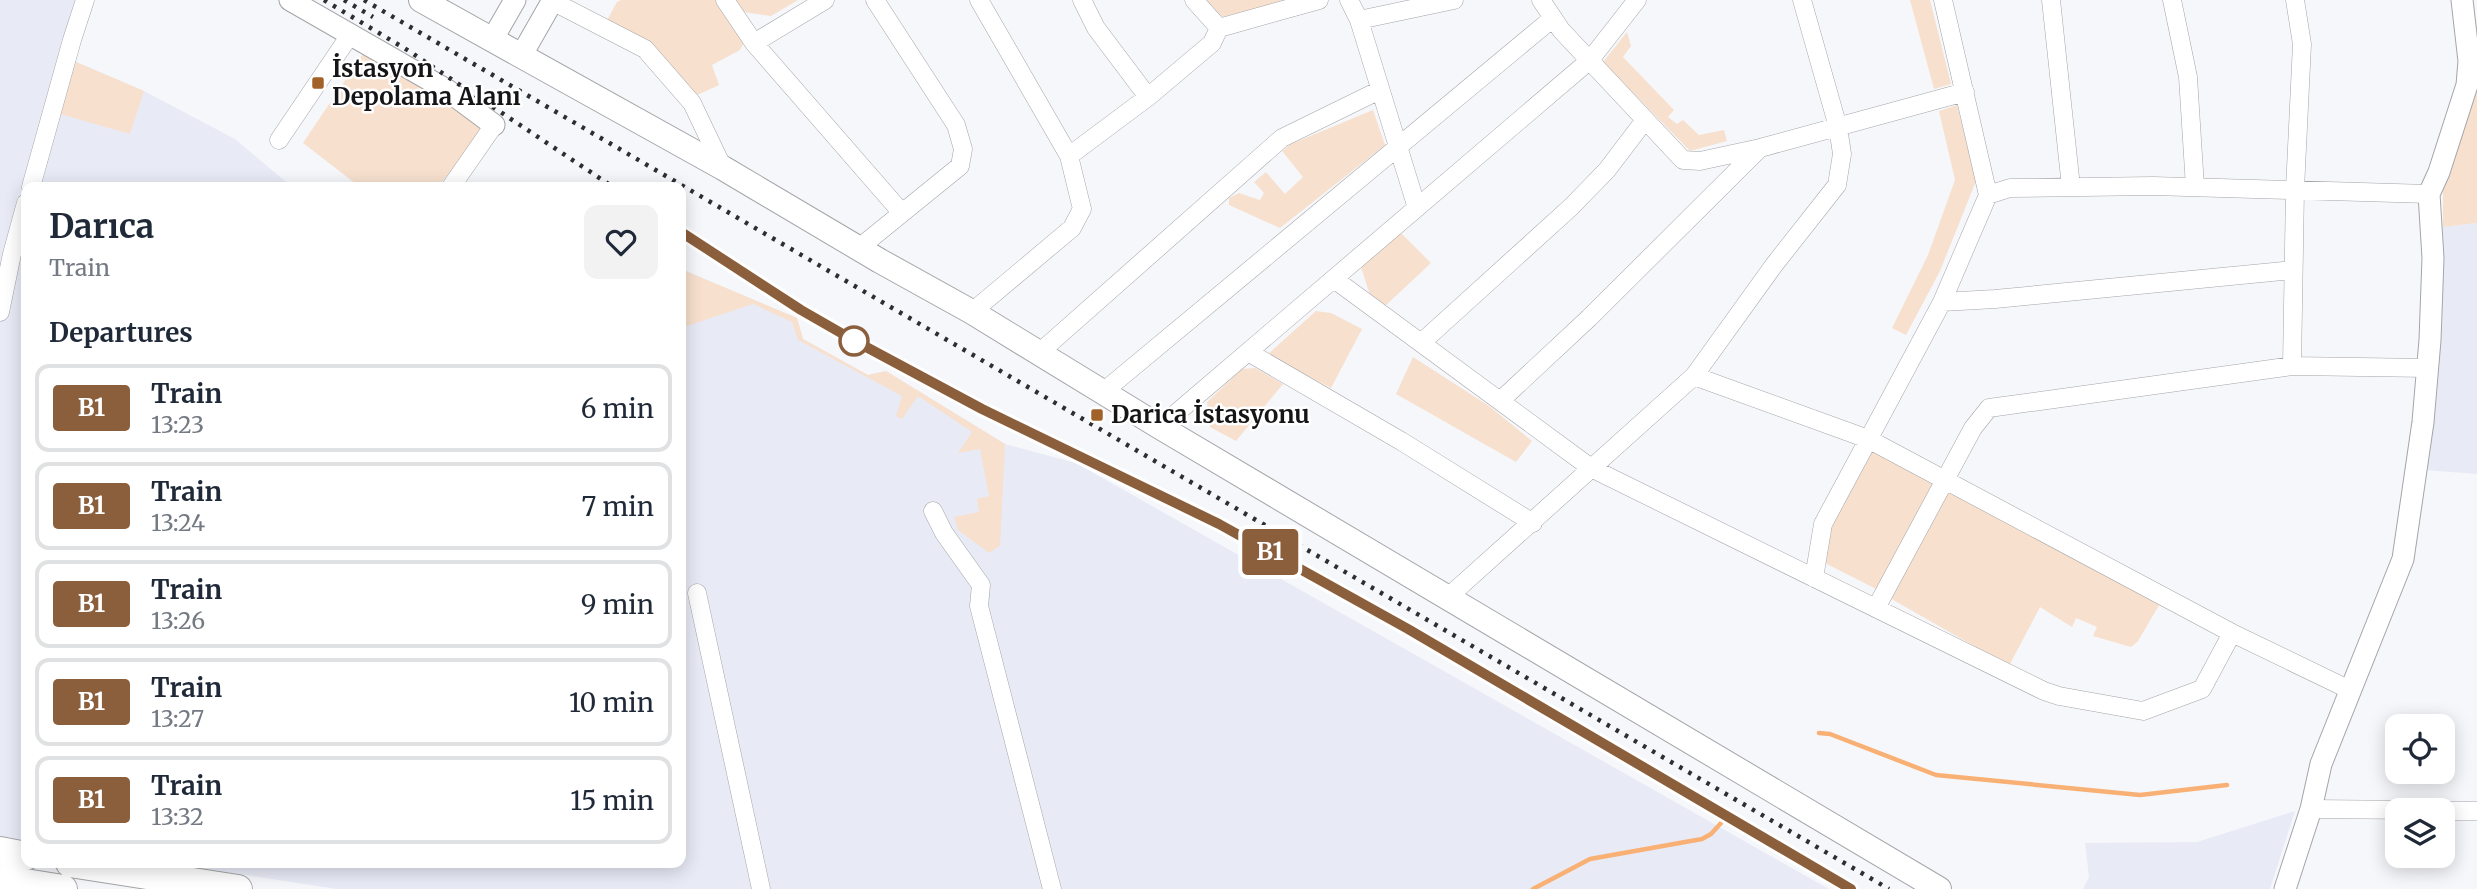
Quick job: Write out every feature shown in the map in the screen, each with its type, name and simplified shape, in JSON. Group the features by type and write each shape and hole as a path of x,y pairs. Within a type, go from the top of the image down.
{"main road":[{"path":"421,0 723,168 972,312 1103,393 1939,889"},
{"path":"0,852 21,855"},
{"path":"102,868 238,889"},
{"path":"0,879 63,889"}],"street":[{"path":"32,182 85,0"},
{"path":"289,0 447,90 494,125 454,182"},
{"path":"492,40 515,0"},
{"path":"521,56 552,0 645,49 692,103 723,168"},
{"path":"725,0 754,43 902,213"},
{"path":"754,43 825,0"},
{"path":"859,248 960,166 963,149 956,125 875,0"},
{"path":"972,312 1072,228 1082,209 1069,156 979,0"},
{"path":"1082,0 1096,28 1148,97"},
{"path":"1194,0 1219,28"},
{"path":"1069,156 1148,97 1212,43 1219,28 1319,0"},
{"path":"1349,0 1359,20 1417,208"},
{"path":"1359,20 1454,0"},
{"path":"1541,0 1590,61 1683,160 1700,161 1760,148 1965,92"},
{"path":"1160,427 1590,61 1637,0"},
{"path":"1447,598 1695,376 1774,265 1838,185 1842,154 1838,127 1802,0"},
{"path":"1814,578 1824,524 1942,302 1988,195 1942,0"},
{"path":"2051,0 2071,187"},
{"path":"2172,0 2188,77 2195,187"},
{"path":"2292,366 2295,189 2302,44 2295,0"},
{"path":"2285,889 2311,809 2322,764 2403,559 2417,471 2428,368 2433,258 2429,194 2472,75 2462,0"},
{"path":"1103,393 1553,18"},
{"path":"279,140 350,35"},
{"path":"1039,353 1282,138 1380,90"},
{"path":"1421,343 1571,206 1607,170 1645,120"},
{"path":"1500,401 1589,318 1760,148"},
{"path":"1988,195 2010,188 2071,187 2195,187 2429,194"},
{"path":"0,312 21,223"},
{"path":"1942,302 2293,270"},
{"path":"1334,279 1591,468 2044,691 2143,711 2202,689 2232,633"},
{"path":"1248,352 1401,441 1533,523"},
{"path":"1876,608 1973,428 1989,408 2292,366 2428,368"},
{"path":"1695,376 1868,439 2232,633 2350,690"},
{"path":"933,512 944,533 981,585 979,606 1052,889"},
{"path":"697,593 761,889"},
{"path":"2311,809 2385,810"},
{"path":"2455,811 2477,811"}],"shaded area":[{"path":"0,0 76,0 58,54 144,91 235,139 286,182 21,182 21,839 0,836"},
{"path":"718,0 744,43 740,50 712,65 719,85 693,97 653,44 606,22 617,2"},
{"path":"734,0 798,0 771,16 743,12"},
{"path":"1206,0 1288,0 1222,17"},
{"path":"1910,0 1930,0 1951,84 1934,89"},
{"path":"1627,32 1631,46 1623,57 1674,110 1668,117 1677,124 1683,120 1699,135 1724,130 1727,141 1690,151 1603,62"},
{"path":"364,52 480,119 481,132 442,182 354,182 303,143"},
{"path":"76,62 144,91 130,134 60,114"},
{"path":"2477,88 2477,223 2443,227 2443,184"},
{"path":"1957,105 1976,181 1940,271 1906,335 1892,328 1928,255 1955,180 1939,111"},
{"path":"1373,110 1385,145 1280,228 1229,205 1229,198 1239,193 1260,200 1264,193 1254,182 1266,172 1285,194 1303,177 1282,151 1291,144"},
{"path":"2477,223 2477,474 2424,470 2443,227"},
{"path":"1400,232 1431,263 1384,307 1371,298 1361,267"},
{"path":"686,271 797,318 803,339 868,375 886,371 1005,444 1076,463 1829,889 336,889 201,868 686,868"},
{"path":"686,271 797,318 803,339 868,375 886,371 1005,444 1000,546 989,553 958,530 954,517 979,512 977,499 989,496 980,449 958,453 972,432 918,396 902,419 896,416 902,396 798,340 792,322 753,304 686,326"},
{"path":"1316,311 1331,313 1362,329 1331,388 1267,355"},
{"path":"1413,357 1489,406 1532,441 1516,462 1396,394"},
{"path":"1255,368 1283,384 1236,441 1210,427 1207,402 1242,369"},
{"path":"1871,449 1934,485 1876,589 1823,562 1830,531"},
{"path":"1946,488 2161,602 2138,641 2131,647 2093,636 2097,627 2076,618 2072,627 2040,607 2009,666 1888,597"},
{"path":"2295,811 2270,889 2083,889 2089,877 2085,843 2197,842"}],"waterway":[{"path":"1819,733 1830,734 1936,775 2140,795 2227,785"},
{"path":"1533,889 1590,859 1702,839 1721,823"}],"railway":[{"path":"324,0 409,51 606,182"},
{"path":"344,0 373,17"},
{"path":"364,0 676,182"},
{"path":"686,188 1889,889"},
{"path":"686,235 801,310 855,341 982,409 1219,524 1408,629 1851,889"}],"train":[{"name":"B1","path":"686,235 801,310 855,341 982,409 1219,524 1408,629 1851,889"}],"place":[{"name":"İstasyon Depolama Alanı","path":"318,83"},
{"name":"Darica İstasyonu","path":"1097,415"}]}
